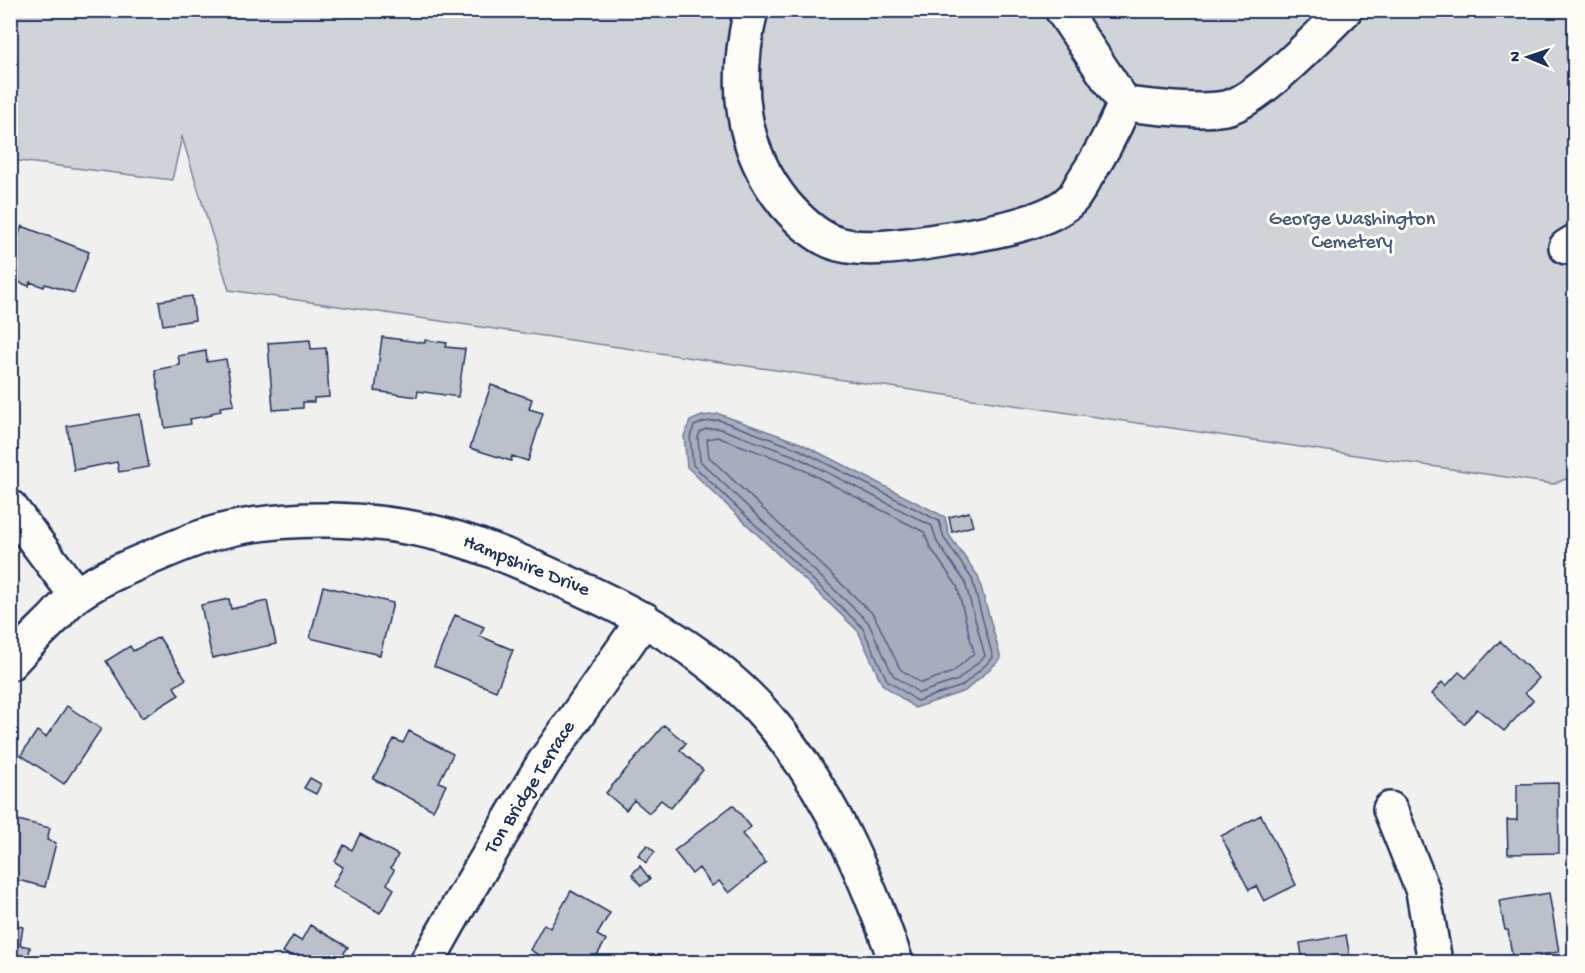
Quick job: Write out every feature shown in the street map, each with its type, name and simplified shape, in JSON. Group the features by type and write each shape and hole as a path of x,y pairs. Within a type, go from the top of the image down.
{"street":[{"path":"752,10 744,41 741,70 745,120 751,146 778,195 800,222 831,242 884,248 987,233 1050,215 1072,199 1114,129 1125,104"},
{"path":"1062,10 1125,104 1213,110 1228,108 1245,101 1290,63 1345,10"},
{"path":"10,507 76,595"},
{"name":"Hampshire Drive","path":"10,663 76,595 125,568 182,544 219,532 266,523 333,520 401,526 471,543 537,569 644,619 718,669 767,717 811,776 845,836 870,889 896,963"},
{"name":"Ton Bridge Terrace","path":"427,963 543,764 644,619"},
{"path":"1390,809 1423,891 1435,963"}],"green space":[{"name":"George Washington Cemetery","path":"11,11 1574,11 1574,476 1553,484 229,290 182,137 172,180 11,160"}],"water":[{"path":"719,414 800,443 945,517 949,535 978,576 1001,659 965,691 915,708 882,684 858,631 687,467 684,436 690,421 702,416"}],"building":[{"path":"22,226 89,252 74,293 45,284 44,287 30,282 29,286 10,279 10,257"},
{"path":"192,296 195,320 163,325 159,301"},
{"path":"382,337 425,343 425,340 447,343 446,347 465,349 458,397 418,391 417,397 375,391"},
{"path":"310,340 311,349 326,348 329,397 314,398 314,402 303,402 303,408 273,410 268,343"},
{"path":"206,351 207,362 226,359 234,405 220,407 221,411 211,413 212,415 190,419 191,424 165,428 155,370 180,365 178,356"},
{"path":"491,385 532,399 529,409 543,413 528,461 512,456 511,461 470,448"},
{"path":"140,414 149,467 119,472 117,462 74,470 67,426"},
{"path":"969,512 973,526 952,532 949,517"},
{"path":"323,586 393,603 380,655 310,638"},
{"path":"229,599 231,609 267,601 276,644 212,658 201,605"},
{"path":"455,615 484,627 480,636 513,650 496,691 434,666"},
{"path":"159,637 186,679 174,687 179,695 142,718 106,661 130,646 133,651"},
{"path":"1500,641 1539,678 1525,693 1533,700 1504,731 1477,709 1464,724 1432,694 1442,682 1446,686 1459,672 1466,678"},
{"path":"67,706 101,729 64,784 21,755 37,731 46,737"},
{"path":"664,725 686,743 680,750 703,770 671,808 661,800 649,813 634,800 626,810 606,793"},
{"path":"409,731 453,754 439,782 446,785 433,810 373,779 394,739 403,743"},
{"path":"310,778 321,784 316,794 304,788"},
{"path":"1558,783 1559,853 1508,854 1507,820 1517,820 1517,784"},
{"path":"733,805 751,827 742,834 766,863 729,893 719,881 712,886 699,868 692,874 674,851"},
{"path":"1261,815 1296,885 1264,901 1256,886 1249,890 1221,836"},
{"path":"10,818 50,828 47,840 56,843 45,887 10,878"},
{"path":"360,834 398,855 391,868 394,870 387,884 394,889 380,913 332,886 343,867 335,862 344,845 352,850"},
{"path":"647,845 655,852 646,863 638,855"},
{"path":"640,866 650,879 641,886 632,874"},
{"path":"571,891 610,913 597,935 606,940 593,962 551,962 530,950 544,924 550,928"},
{"path":"1549,893 1559,952 1540,955 1541,962 1513,962 1508,930 1505,930 1499,901"},
{"path":"10,925 23,927 20,945 30,947 28,962 10,962"},
{"path":"310,925 348,947 338,962 289,962 292,957 283,952 293,936 301,941"},
{"path":"1346,935 1351,962 1303,962 1300,943"}]}
